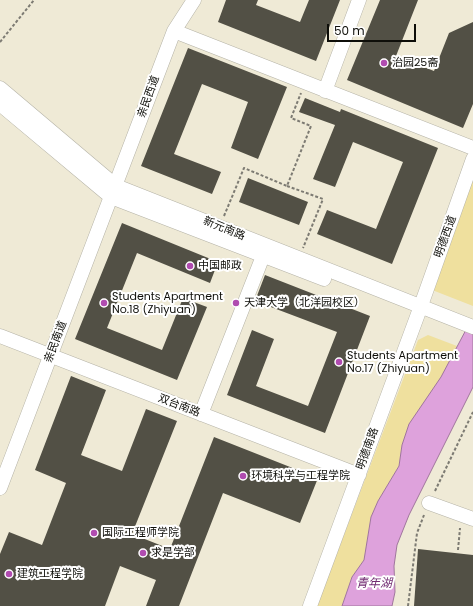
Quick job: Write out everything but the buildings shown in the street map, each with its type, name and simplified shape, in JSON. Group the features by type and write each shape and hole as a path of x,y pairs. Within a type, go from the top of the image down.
{"street":[{"name":"亲民西道","path":"113,192 174,31 194,0"},
{"path":"325,90 359,0"},
{"path":"174,31 473,148"},
{"name":"新元南路","path":"0,88 113,192 220,227 299,259 419,311"},
{"name":"新元南路","path":"0,104 113,192 263,256 419,311"},
{"name":"明德西道","path":"419,311 473,159"},
{"name":"亲民南道","path":"0,488 113,192"},
{"path":"201,414 263,256"},
{"path":"419,311 470,329"},
{"name":"明德南路","path":"310,606 419,311"},
{"name":"双台南路","path":"0,336 359,474"},
{"path":"429,504 468,517"}],"path":[{"path":"0,42 34,0"},
{"path":"287,186 312,126 291,118 305,83"},
{"path":"220,227 244,168 323,199 299,259"},
{"path":"458,550 468,517"}],"shaded area":[{"name":"天津大学（北洋园校区）","path":"0,0 473,0 473,606 0,606"},
{"path":"473,161 473,306 427,288"},
{"path":"428,335 457,346 449,364 402,445 399,466 378,501 371,517 364,560 352,577 342,606 317,606 418,340"}],"water":[{"name":"青年湖","path":"473,323 473,387 409,515 397,545 394,566 395,592 392,606 342,606 352,577 364,560 371,517 378,501 399,466 402,445 409,424 441,377 468,326"}],"place":[{"name":"治园25斋","path":"384,63"},
{"name":"中国邮政","path":"190,266"},
{"name":"Students Apartment No.18 (Zhiyuan)","path":"104,303"},
{"name":"天津大学（北洋园校区）","path":"236,303"},
{"name":"Students Apartment No.17 (Zhiyuan)","path":"339,362"},
{"name":"环境科学与工程学院","path":"243,476"},
{"name":"国际工程师学院","path":"94,533"},
{"name":"求是学部","path":"143,553"},
{"name":"建筑工程学院","path":"9,574"}]}
